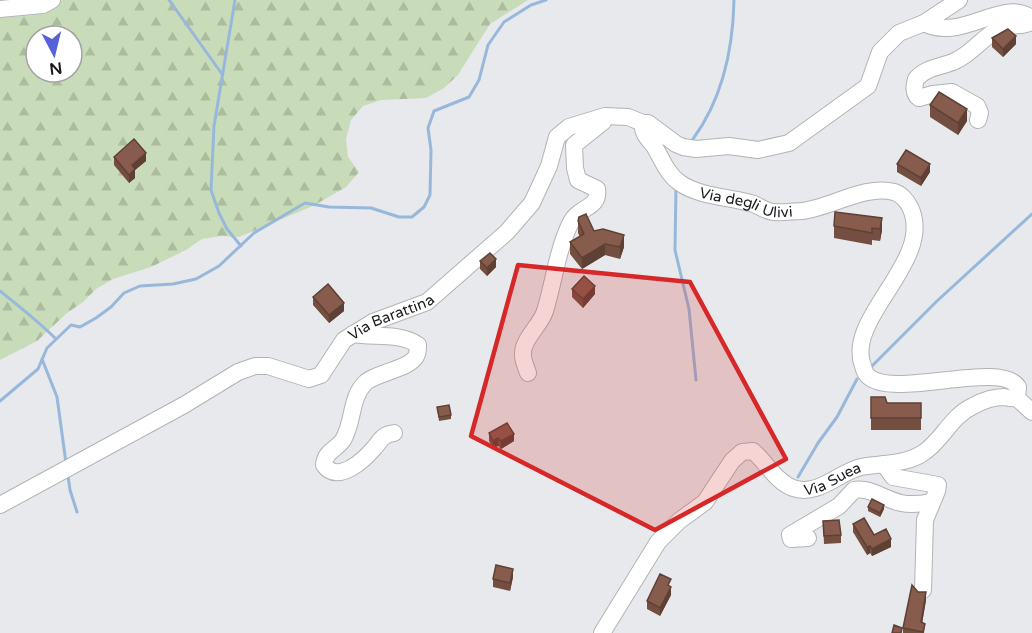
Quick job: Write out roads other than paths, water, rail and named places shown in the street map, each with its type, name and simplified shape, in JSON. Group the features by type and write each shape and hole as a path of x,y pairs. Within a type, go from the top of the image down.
{"street":[{"path":"0,9 44,5 52,0"},
{"path":"643,123 654,126 676,144 696,149 729,146 758,150 789,143 868,86 880,52 899,33 924,23 959,0"},
{"path":"924,23 931,27 947,29 1000,11 1012,10 1028,16 1029,23 1001,28 953,63 925,71 916,79 914,90 919,98 952,92 977,106 980,113 978,120"},
{"path":"528,374 523,357 524,346 544,314 561,247 577,213 596,202 598,196 597,189 578,180 574,146 603,122 605,116"},
{"name":"Via Barattina","path":"0,505 184,405 238,372 255,366 268,366 309,379 321,375 344,340 373,322 427,302 507,232 532,203 549,166 557,137 569,127 605,116 628,117 643,123"},
{"name":"Via degli Ulivi","path":"643,123 642,131 679,183 692,189 738,199 772,213 825,206 855,194 874,191 894,192 907,200 913,212 909,252 867,325 862,343 861,361 867,375 874,380 895,384 973,377 1005,379 1016,382 1019,395 1017,398"},
{"path":"353,334 361,336 371,334 411,340 418,345 417,355 412,362 371,378 363,385 356,395 346,433 342,441 328,453 324,465 328,471 336,473 349,469 363,460 384,436 394,433"},
{"name":"Via Suea","path":"602,633 658,542 705,502 732,461 742,452 753,452 762,459 777,478 793,488 812,489 860,467 897,462 921,454 931,447 960,414 972,406 992,398 1017,398"},
{"path":"1017,398 1032,412"},
{"path":"884,464 893,477 938,485 924,528 923,590"},
{"path":"808,538 791,538 790,535 839,506 854,490 865,489 902,504 931,502"}],"waterway":[{"path":"169,0 222,74"},
{"path":"235,0 214,126 211,190 227,229 241,246"},
{"path":"0,401 38,369 47,348 71,325 80,327 96,318 124,293 140,286 173,284 196,279 219,266 254,233 305,203 329,207 371,208 399,217 412,217 424,207 430,195 431,150 428,128 434,111 469,97 479,80 488,45 504,22 531,5 546,0"},
{"path":"693,139 719,90 728,55 734,0"},
{"path":"676,186 675,250 689,309 696,380"},
{"path":"870,368 937,301 1032,214"},
{"path":"0,291 56,339"},
{"path":"42,359 57,397 66,463"},
{"path":"798,477 837,417 857,379"},
{"path":"68,476 77,512"}]}
